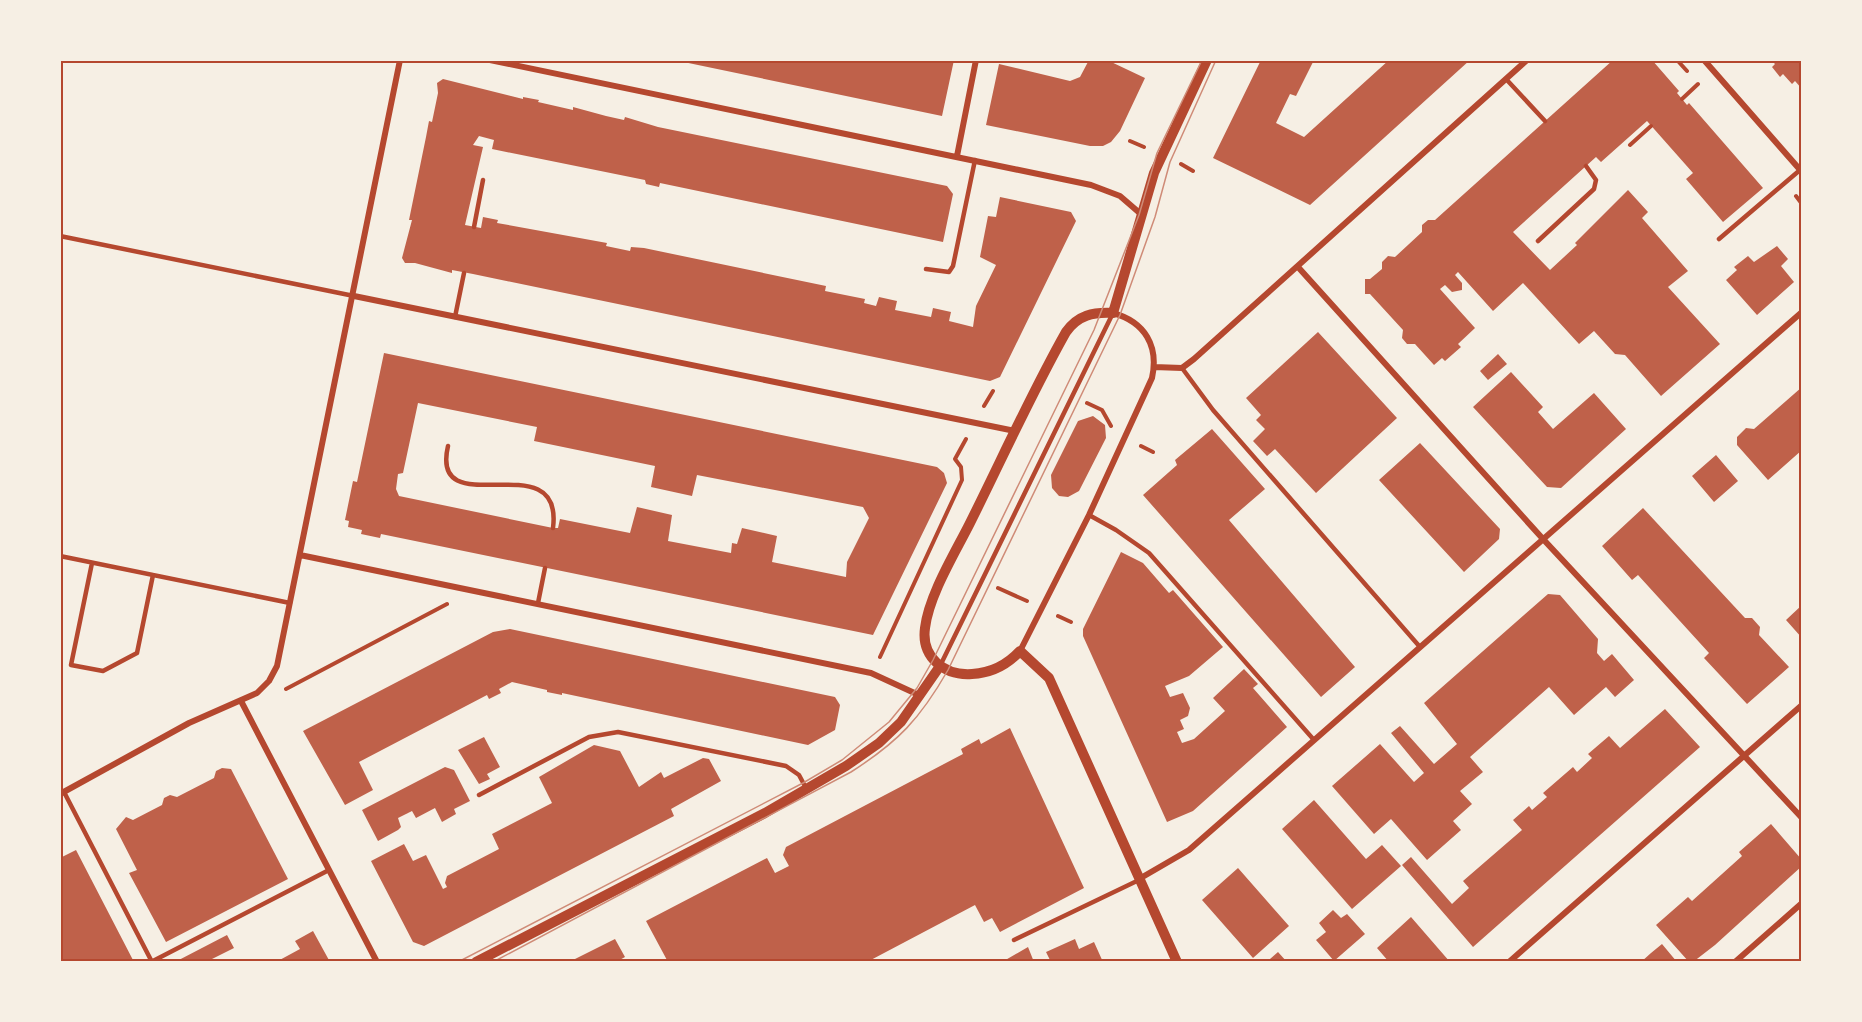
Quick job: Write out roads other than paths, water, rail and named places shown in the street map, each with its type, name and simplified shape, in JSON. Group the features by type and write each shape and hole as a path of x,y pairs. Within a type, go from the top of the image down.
{"street":[{"path":"62,793 189,723 257,693 269,681 277,666 354,297 400,60"},
{"path":"490,60 957,156 1105,189 1120,196 1142,215"},
{"path":"530,68 536,60"},
{"path":"957,156 976,60"},
{"path":"1113,313 1154,173 1207,60"},
{"path":"1154,367 1182,368 1298,267 1527,60"},
{"path":"1704,60 1801,171"},
{"path":"1298,267 1543,538 1802,818"},
{"path":"354,297 1016,431"},
{"path":"1139,880 1189,850 1802,312"},
{"path":"1113,313 1136,322 1150,339 1154,367 1141,405 1089,515 1020,651 1002,666 978,674 953,673 940,666 932,659 926,647 925,628 930,609 1016,431 1070,327 1088,315 1113,313"},
{"path":"300,555 871,673 921,696"},
{"path":"1020,651 1052,682 1177,962"},
{"path":"476,962 807,790 879,743 901,722 940,666"},
{"path":"241,701 377,962"},
{"path":"1509,962 1802,705"},
{"path":"1736,962 1802,903"}],"lane":[{"path":"1506,80 1545,121"},
{"path":"926,269 943,273 952,268 975,160"},
{"path":"1538,240 1594,189 1596,180 1586,166"},
{"path":"1719,239 1801,171"},
{"path":"474,227 483,180"},
{"path":"60,236 354,297"},
{"path":"455,317 464,273"},
{"path":"940,666 1113,313"},
{"path":"1182,368 1207,402 1420,647"},
{"path":"448,446 446,463 452,478 457,482 474,485 517,483 534,486 550,502 554,516 553,528"},
{"path":"1089,515 1149,553 1314,740"},
{"path":"60,556 290,603"},
{"path":"92,563 71,666 103,671 137,653 153,575"},
{"path":"538,603 545,568"},
{"path":"479,795 589,737 618,732 786,766 799,776 807,790"},
{"path":"62,793 151,962 329,870"},
{"path":"1014,940 1139,880"}],"tram line":[{"path":"458,962 803,783 842,760 889,722 917,688 933,660 1094,330 1139,215 1157,153 1202,60"},
{"path":"493,962 851,772 895,739 917,716 948,670 1120,315 1155,217 1170,162 1216,60"}]}
